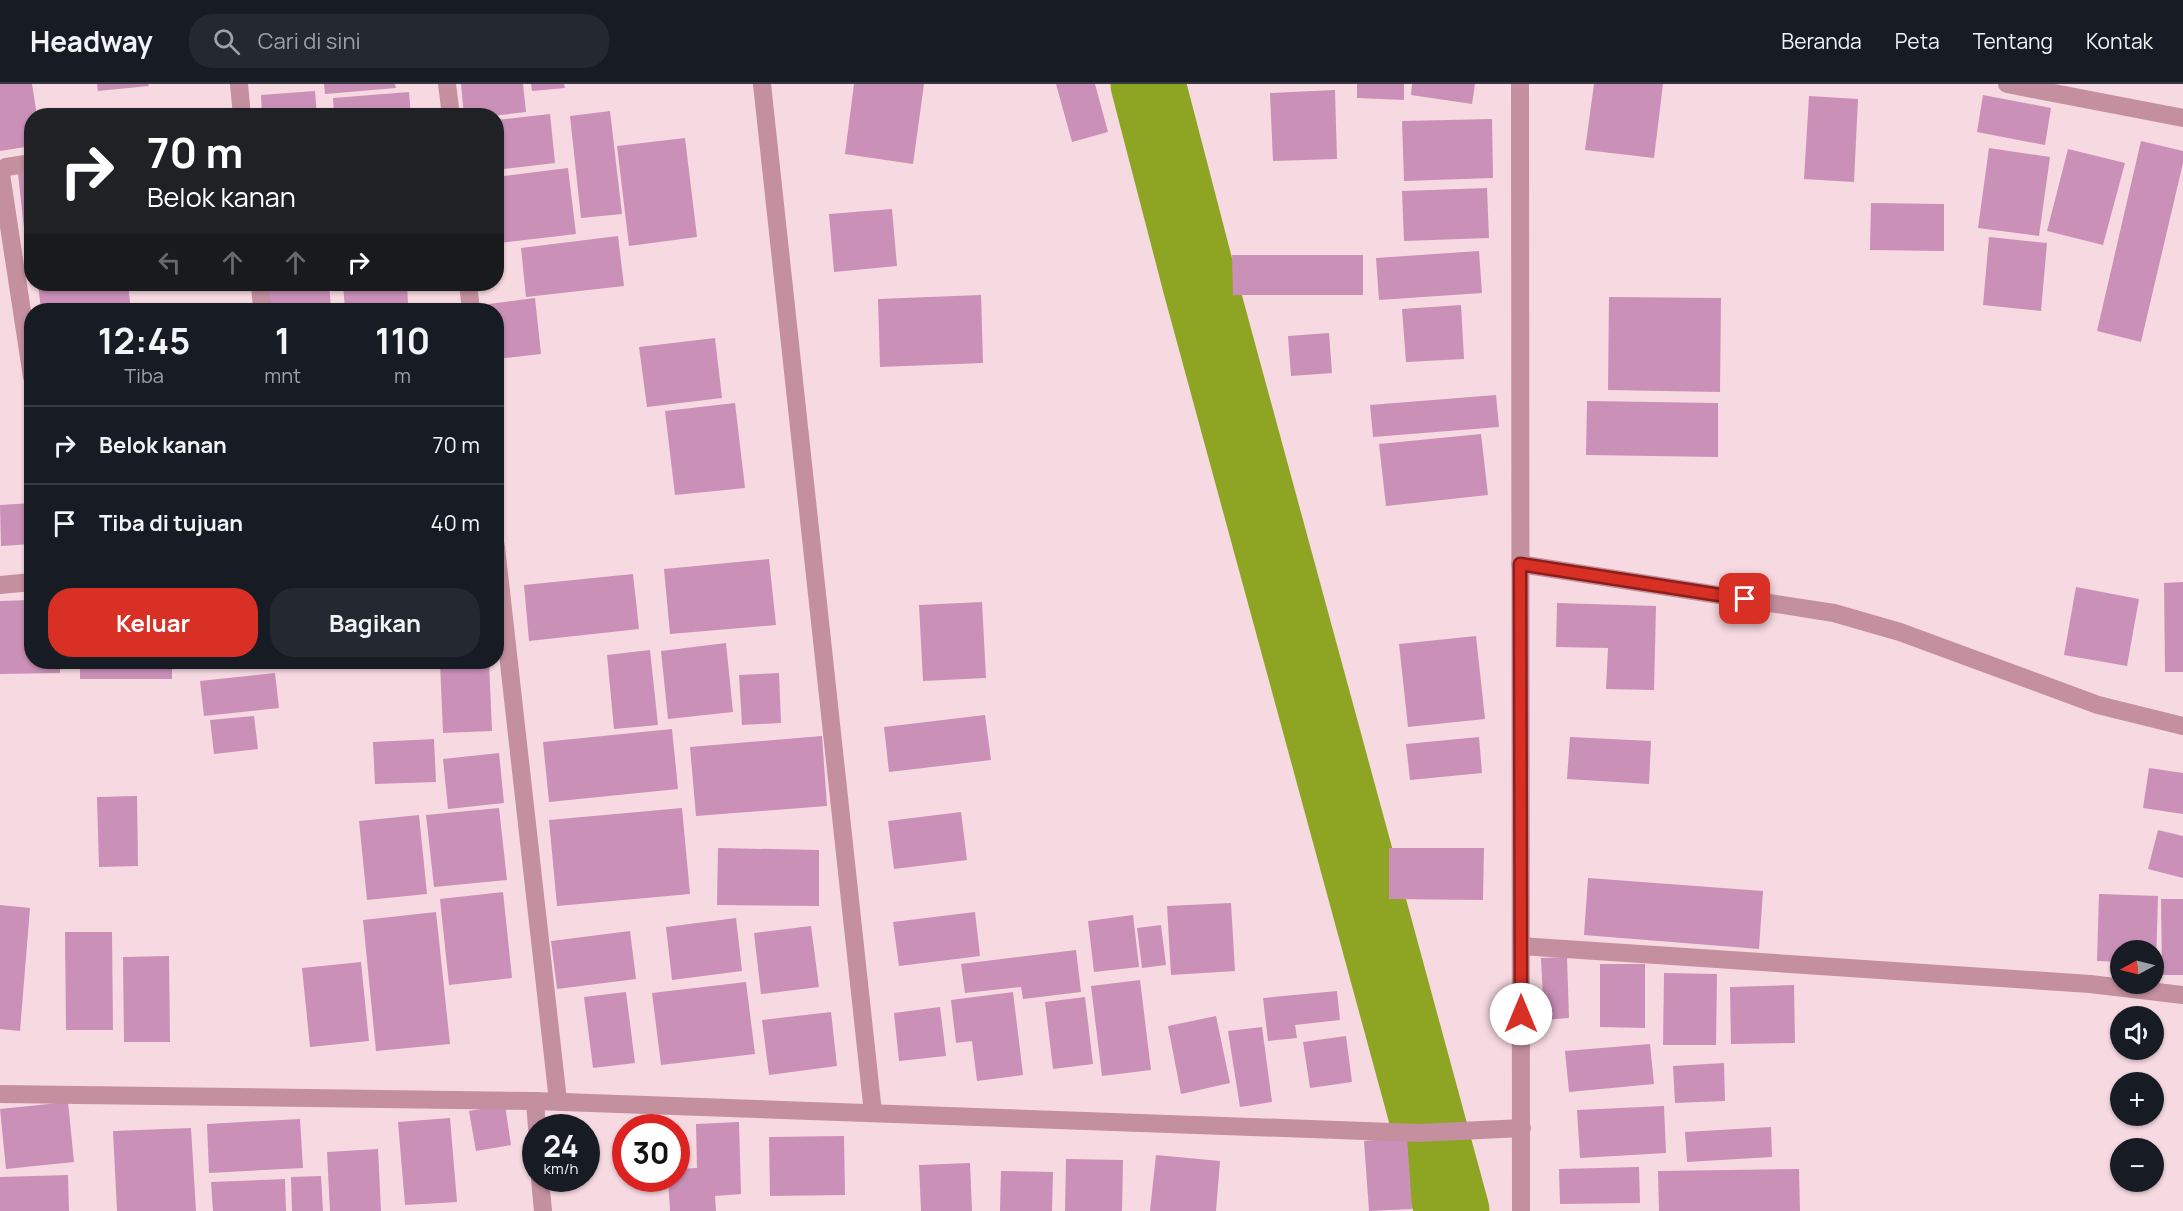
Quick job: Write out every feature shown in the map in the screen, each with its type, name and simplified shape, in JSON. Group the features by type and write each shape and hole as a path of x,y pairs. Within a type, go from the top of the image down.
{"street":[{"path":"240,84 242,108"},
{"path":"447,84 450,108"},
{"path":"762,84 873,1113"},
{"path":"1520,84 1521,1211"},
{"path":"2007,84 2183,118"},
{"path":"24,164 6,166 1,174 24,325"},
{"path":"1520,564 1834,613 1899,632 2098,705 2183,726"},
{"path":"0,585 24,583"},
{"path":"504,627 558,1101"},
{"path":"1521,946 2090,984 2183,995"},
{"path":"0,1094 558,1101 1419,1133 1522,1128"},
{"path":"535,1101 536,1114"},
{"path":"541,1192 543,1211"}],"building":[{"path":"0,84 32,84 36,108 24,108 24,147 0,151"},
{"path":"97,84 148,84 149,86 98,91"},
{"path":"324,84 395,84 396,88 325,94"},
{"path":"461,84 523,84 526,112 504,115 504,108 463,108"},
{"path":"531,84 564,84 565,88 532,91"},
{"path":"854,84 924,84 913,164 845,154"},
{"path":"1056,84 1095,84 1108,132 1072,142"},
{"path":"1357,84 1404,84 1404,100 1357,98"},
{"path":"1412,84 1475,84 1472,104 1411,95"},
{"path":"1594,84 1663,84 1654,158 1585,150"},
{"path":"1335,90 1337,159 1273,161 1270,93"},
{"path":"315,91 316,108 262,108 261,95"},
{"path":"409,92 410,108 334,108 333,98"},
{"path":"1983,95 2051,108 2045,145 1977,132"},
{"path":"1809,96 1858,99 1854,182 1804,179"},
{"path":"610,111 622,214 581,218 570,116"},
{"path":"550,114 555,163 504,169 504,119"},
{"path":"1492,119 1493,178 1404,181 1402,121"},
{"path":"685,138 697,237 629,246 617,146"},
{"path":"2141,141 2183,151 2183,163 2141,342 2097,331"},
{"path":"1989,148 2050,157 2039,236 1978,228"},
{"path":"2068,149 2125,163 2103,245 2047,231"},
{"path":"568,168 576,234 504,243 504,176"},
{"path":"18,174 24,174 24,228"},
{"path":"1487,188 1489,238 1404,241 1402,191"},
{"path":"1871,203 1944,204 1944,251 1870,250"},
{"path":"892,209 897,266 834,272 829,214"},
{"path":"618,236 624,286 526,297 521,248"},
{"path":"1989,237 2047,243 2041,311 1983,305"},
{"path":"1479,251 1482,293 1379,300 1376,258"},
{"path":"1232,255 1363,255 1363,295 1233,295"},
{"path":"39,291 129,291 130,303 40,303"},
{"path":"265,291 330,291 331,303 266,303"},
{"path":"344,291 407,291 408,303 345,303"},
{"path":"981,295 983,363 880,367 878,299"},
{"path":"1609,297 1721,298 1720,392 1608,390"},
{"path":"535,298 541,354 504,358 504,303 497,303"},
{"path":"1461,305 1464,359 1406,362 1402,309"},
{"path":"1329,333 1332,373 1291,376 1288,336"},
{"path":"715,338 722,398 647,407 639,347"},
{"path":"1496,395 1499,427 1373,437 1370,405"},
{"path":"1587,401 1718,403 1718,457 1586,455"},
{"path":"735,403 745,488 675,495 665,411"},
{"path":"1481,434 1488,495 1386,506 1379,444"},
{"path":"24,504 24,545 1,546 0,505"},
{"path":"769,559 776,625 670,634 664,569"},
{"path":"633,574 639,629 529,641 524,585"},
{"path":"2183,582 2183,672 2165,672 2164,583"},
{"path":"2076,587 2139,599 2127,666 2064,655"},
{"path":"24,600 24,669 60,669 60,673 0,674 0,601"},
{"path":"982,602 986,678 923,681 919,605"},
{"path":"1557,603 1656,606 1654,690 1606,689 1608,648 1556,647"},
{"path":"1476,636 1485,719 1408,727 1399,644"},
{"path":"726,643 733,712 668,719 661,651"},
{"path":"650,650 658,725 614,729 607,655"},
{"path":"80,669 172,669 172,679 80,679"},
{"path":"440,669 489,669 492,731 443,733"},
{"path":"275,673 279,708 204,716 200,681"},
{"path":"779,673 781,723 742,725 739,675"},
{"path":"985,715 991,760 889,772 884,727"},
{"path":"254,716 258,749 214,754 210,720"},
{"path":"672,729 678,789 549,802 543,742"},
{"path":"822,736 827,806 696,816 690,747"},
{"path":"1479,737 1482,773 1410,780 1406,744"},
{"path":"1570,737 1651,741 1649,784 1567,779"},
{"path":"434,739 436,782 375,784 373,742"},
{"path":"499,753 504,803 448,809 443,759"},
{"path":"2149,768 2183,773 2183,814 2143,808"},
{"path":"137,796 138,866 99,867 97,797"},
{"path":"499,808 507,880 434,887 426,815"},
{"path":"682,808 690,894 557,906 549,820"},
{"path":"961,812 967,860 894,869 888,821"},
{"path":"419,815 427,894 367,900 359,821"},
{"path":"2158,830 2183,836 2183,878 2148,869"},
{"path":"718,848 819,850 819,906 717,905"},
{"path":"1389,848 1484,848 1483,900 1389,899"},
{"path":"1588,878 1763,891 1759,949 1584,935"},
{"path":"503,892 512,978 449,985 440,899"},
{"path":"2099,894 2158,896 2157,940 2110,940 2110,962 2097,961"},
{"path":"2161,899 2183,899 2183,975 2164,975 2164,940 2162,940"},
{"path":"1231,903 1235,971 1171,975 1167,906"},
{"path":"0,905 30,908 20,1031 0,1029"},
{"path":"436,912 450,1044 376,1051 363,920"},
{"path":"975,912 980,956 899,966 893,922"},
{"path":"1133,915 1139,967 1094,972 1088,921"},
{"path":"736,918 742,971 672,980 666,927"},
{"path":"1161,925 1166,965 1142,968 1137,928"},
{"path":"811,926 819,987 761,994 754,933"},
{"path":"630,931 636,979 557,989 551,941"},
{"path":"65,932 112,932 113,1030 66,1030"},
{"path":"1076,950 1081,992 1023,999 1021,987 965,993 961,964"},
{"path":"169,956 170,1042 124,1042 123,957"},
{"path":"1567,957 1569,1018 1544,1020 1541,958"},
{"path":"361,962 369,1041 310,1047 302,968"},
{"path":"1600,964 1645,964 1645,1028 1600,1027"},
{"path":"1664,973 1717,974 1716,1045 1663,1045"},
{"path":"1140,980 1151,1070 1102,1076 1091,986"},
{"path":"746,982 755,1054 661,1065 652,993"},
{"path":"1794,985 1795,1043 1731,1044 1730,987"},
{"path":"1337,991 1340,1020 1295,1025 1297,1038 1268,1041 1263,998"},
{"path":"626,992 635,1063 593,1068 584,997"},
{"path":"1013,992 1023,1075 977,1081 972,1041 956,1043 951,1000"},
{"path":"1085,997 1093,1064 1053,1069 1045,1002"},
{"path":"940,1007 946,1056 899,1061 894,1013"},
{"path":"831,1012 837,1066 769,1075 762,1020"},
{"path":"1216,1016 1230,1083 1181,1094 1168,1026"},
{"path":"1262,1027 1272,1102 1240,1107 1228,1031"},
{"path":"1346,1036 1352,1082 1310,1088 1303,1042"},
{"path":"1650,1044 1654,1084 1569,1092 1565,1051"},
{"path":"1724,1063 1725,1101 1675,1103 1673,1066"},
{"path":"68,1102 74,1162 6,1169 0,1109"},
{"path":"505,1105 511,1145 476,1151 469,1111"},
{"path":"1664,1106 1666,1153 1580,1158 1577,1110"},
{"path":"450,1118 457,1202 405,1205 398,1122"},
{"path":"300,1119 303,1168 209,1173 207,1124"},
{"path":"739,1122 741,1194 715,1196 716,1211 670,1211 669,1192 690,1192 690,1168 697,1168 696,1124"},
{"path":"1771,1127 1772,1157 1687,1162 1685,1132"},
{"path":"191,1128 196,1211 117,1211 113,1131"},
{"path":"844,1136 845,1195 770,1196 769,1137"},
{"path":"1407,1137 1412,1209 1369,1211 1364,1141"},
{"path":"378,1149 381,1211 330,1211 327,1152"},
{"path":"1156,1155 1220,1161 1216,1211 1150,1211"},
{"path":"1066,1159 1123,1160 1122,1211 1065,1211"},
{"path":"970,1163 972,1211 921,1211 919,1165"},
{"path":"1639,1167 1640,1203 1560,1204 1559,1169"},
{"path":"1799,1169 1800,1211 1659,1211 1658,1171"},
{"path":"1001,1171 1053,1172 1052,1211 1000,1211"},
{"path":"68,1175 69,1211 0,1211 0,1177"},
{"path":"321,1176 323,1211 292,1211 291,1177"},
{"path":"285,1179 286,1211 213,1211 211,1182"}],"waterway":[{"path":"1148,84 1200,284 1452,1211"}],"route":[{"path":"1521,1014 1520,564 1745,599"}]}
